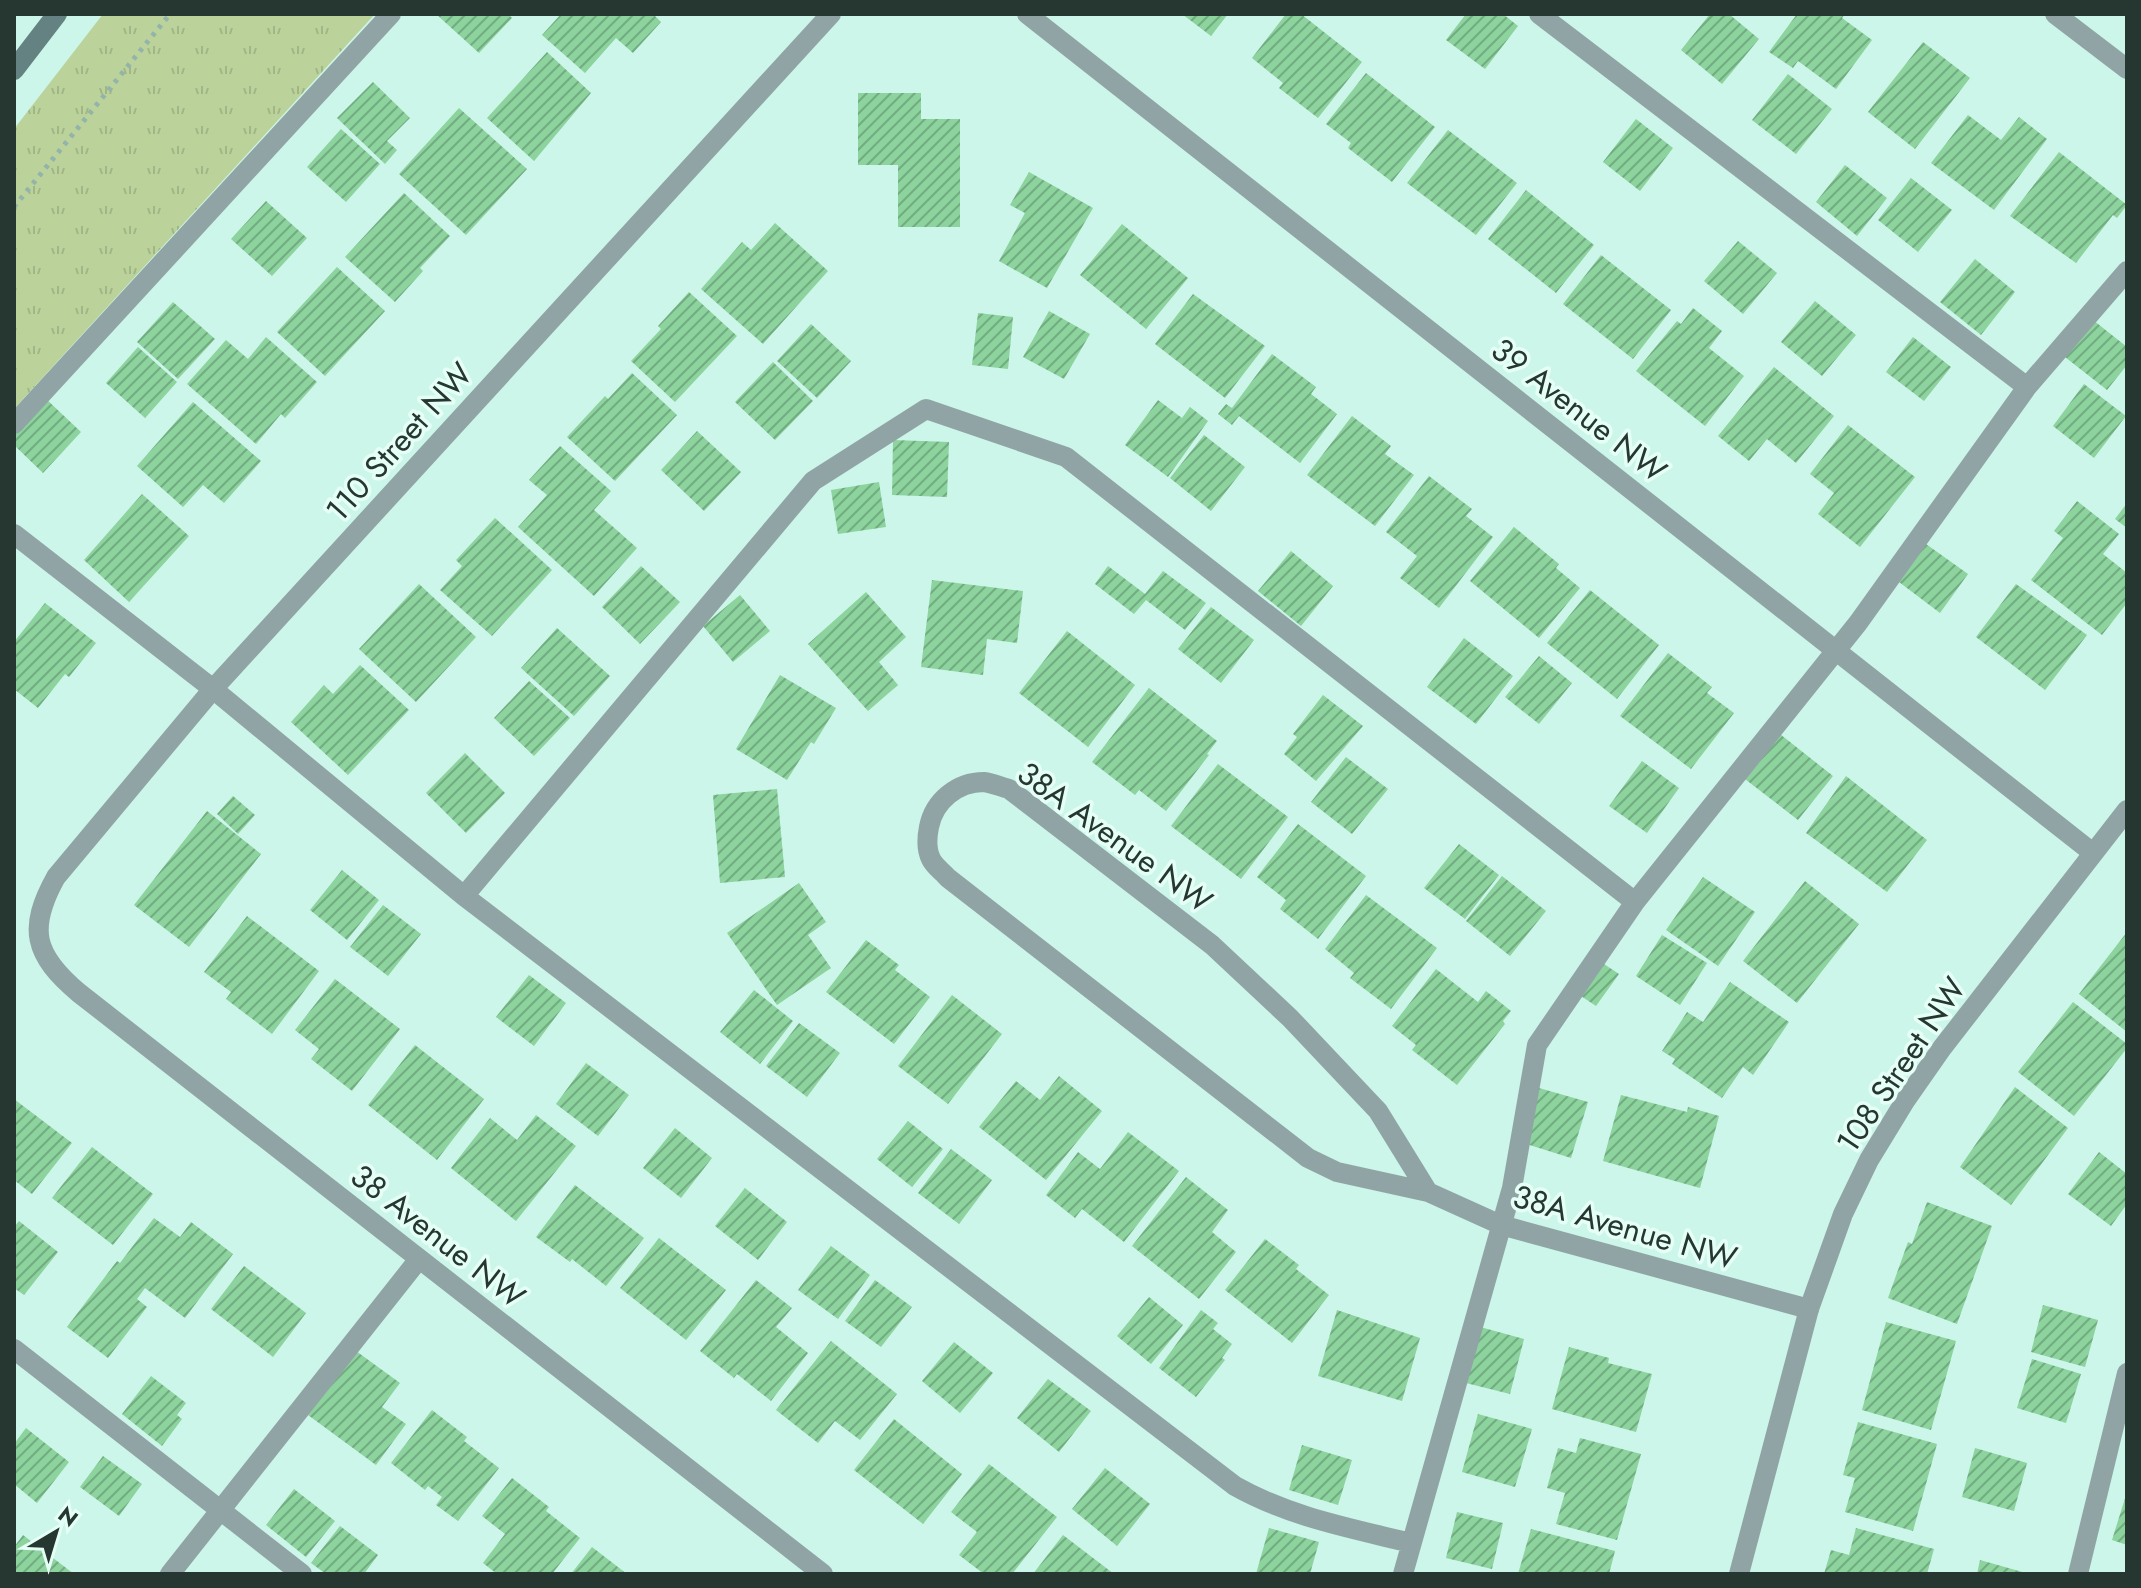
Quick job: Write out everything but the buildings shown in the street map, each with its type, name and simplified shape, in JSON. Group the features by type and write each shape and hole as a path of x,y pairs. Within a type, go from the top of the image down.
{"main road":[{"path":"14,70 57,14"}],"street":[{"path":"14,424 391,14"},
{"name":"110 Street NW","path":"36,928 43,901 56,877 213,689 831,14"},
{"name":"39 Avenue NW","path":"1027,14 2093,853"},
{"path":"1539,14 2027,387"},
{"path":"2055,14 2127,69"},
{"path":"1403,1574 1512,1188 1537,1045 1635,902 1837,650 2027,387 2127,271"},
{"path":"464,896 813,481 926,409 1066,457 1635,902"},
{"path":"14,534 213,689 464,896 1235,1486 1296,1515 1411,1543"},
{"name":"38A Avenue NW","path":"1428,1192 1378,1111 1358,1088 1290,1018 1212,945 1009,789 985,782 951,792 939,802 931,818 927,841 930,858 948,878 1308,1158 1337,1172 1428,1192 1501,1225 1809,1309"},
{"name":"108 Street NW","path":"1739,1574 1809,1309 1843,1214 1869,1160 1942,1048 2127,810"},
{"name":"38 Avenue NW","path":"36,928 57,974 68,984 823,1574"},
{"path":"170,1574 419,1259"},
{"path":"14,1349 302,1574"},
{"path":"2078,1574 2127,1373"}],"path":[{"path":"14,207 170,14"}],"green space":[{"path":"103,14 375,14 14,409 14,129"}]}
